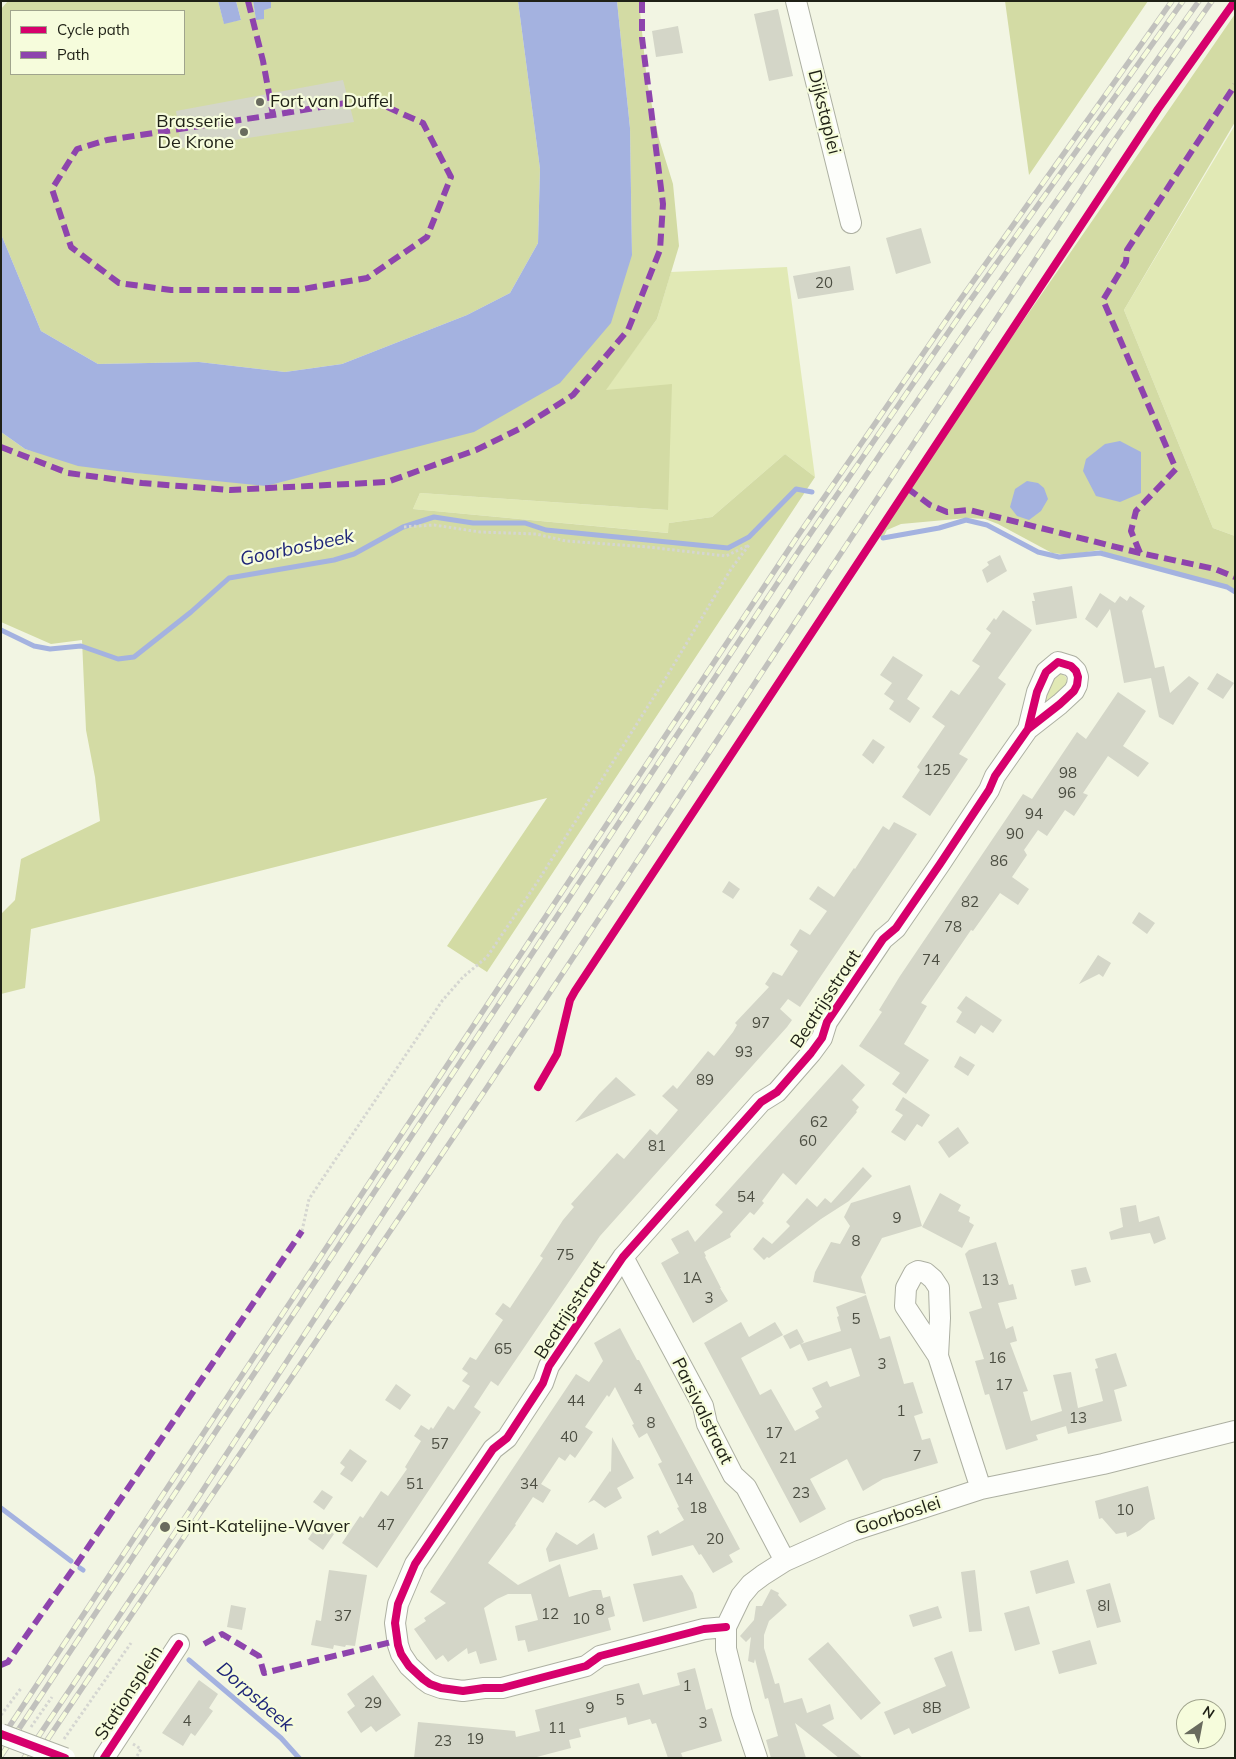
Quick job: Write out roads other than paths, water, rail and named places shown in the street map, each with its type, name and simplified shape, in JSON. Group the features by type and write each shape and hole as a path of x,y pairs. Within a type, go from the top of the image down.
{"street":[{"name":"Dijkstaplei","path":"796,1 851,223"},
{"name":"Beatrijsstraat","path":"726,1628 709,1628 600,1656 586,1666 502,1688 463,1691 441,1688 422,1680 401,1654 394,1623 395,1612 415,1564 493,1449 507,1438 543,1384 549,1366 623,1258 761,1102 777,1092 811,1053 822,1038 827,1022 883,939 896,928 935,872 989,790 995,776 1028,729"},
{"name":"Parsivalstraat","path":"623,1258 703,1406 707,1424 733,1475 746,1487 785,1561"},
{"path":"938,1356 981,1489"},
{"name":"Goorboslei","path":"757,1758 742,1713 726,1649 726,1628 741,1596 751,1584 785,1561 852,1531 981,1489 1103,1464 1235,1431"},
{"name":"Stationsplein","path":"104,1758 179,1644"},
{"path":"1,1734 63,1750"}],"water":[{"path":"218,1 236,1 241,20 224,24"},
{"path":"253,1 271,1 271,8 264,10 264,19 256,20"},
{"path":"518,1 617,1 630,128 632,255 611,323 560,383 474,432 266,486 78,466 25,449 1,432 1,234 41,331 98,364 199,362 285,372 342,364 467,315 510,293 538,243 540,169"},
{"path":"1120,441 1141,452 1141,493 1120,502 1096,496 1083,471 1086,459 1105,444"},
{"path":"1027,481 1038,483 1044,488 1048,499 1041,511 1029,520 1017,516 1010,507 1015,489"}],"waterway":[{"name":"Goorbosbeek","path":"1,630 34,646 50,649 81,646 118,659 134,657 191,612 229,578 334,560 354,554 403,527 434,517 473,523 525,523 546,530 728,548 749,537 796,489 812,492"},
{"name":"Goorbosbeek","path":"883,538 939,528 966,520 987,525 1038,552 1059,557 1100,553 1227,587 1235,592"},
{"name":"Dorpsbeek","path":"1,1508 71,1561"},
{"name":"Dorpsbeek","path":"189,1660 281,1738 299,1758"}],"railway":[{"path":"1,1739 797,537 960,300 1172,1"},
{"path":"1,1756 804,543 967,305 1183,1"},
{"path":"24,1758 188,1513 803,569 1033,234 1199,1"},
{"path":"35,1758 488,1086 1114,141 1212,1"}],"place":[{"name":"Fort van Duffel","path":"260,102"},
{"name":"Brasserie De Krone","path":"244,132"},
{"name":"Sint-Katelijne-Waver","path":"165,1527"}]}
